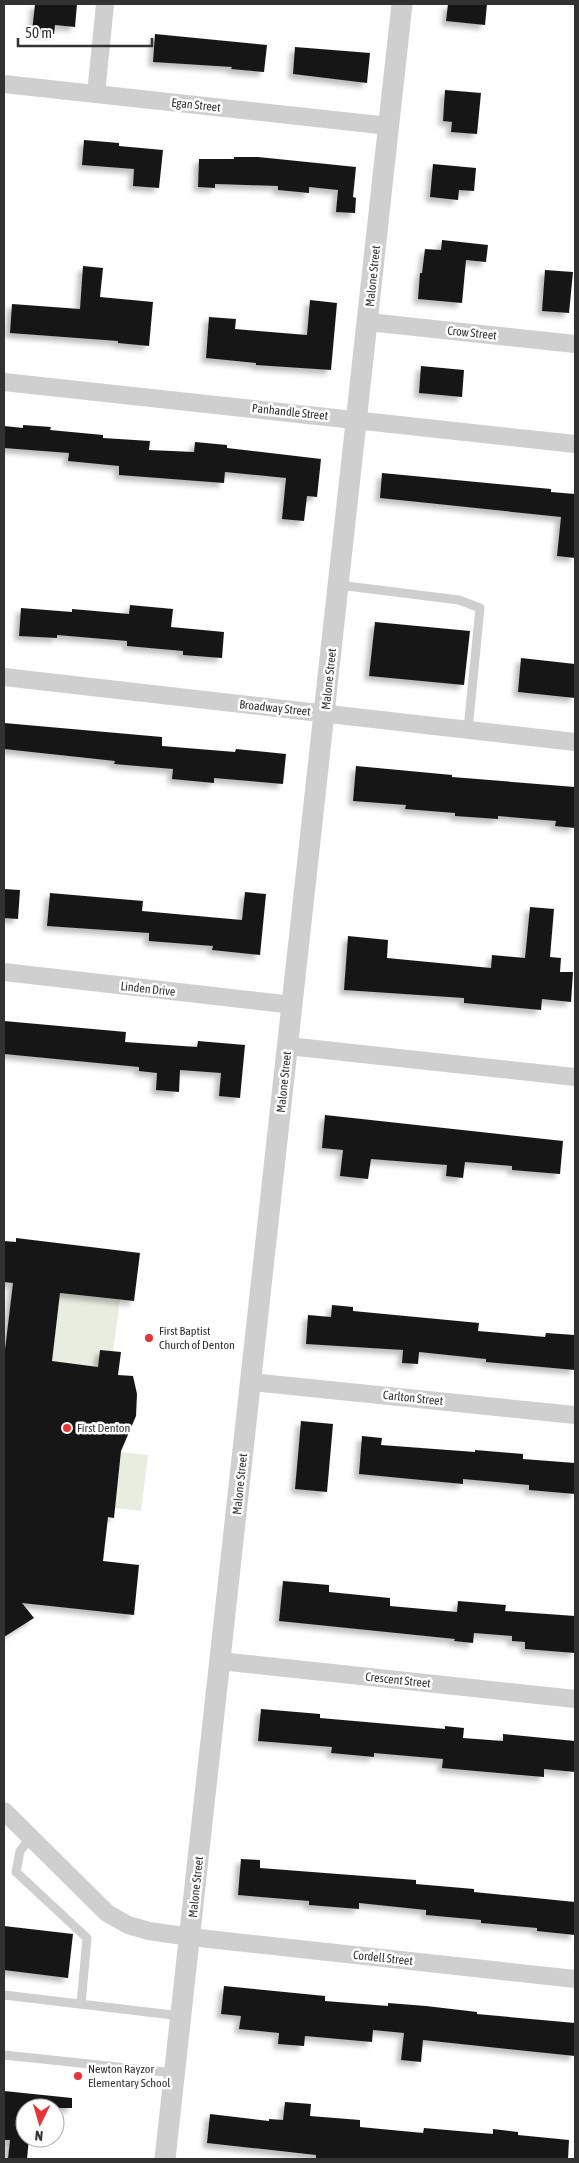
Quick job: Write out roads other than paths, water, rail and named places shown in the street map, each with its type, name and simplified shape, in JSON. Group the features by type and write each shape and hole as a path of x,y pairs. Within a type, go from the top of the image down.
{"street":[{"path":"96,94 105,4"},
{"name":"Malone Street","path":"166,2159 402,4"},
{"name":"Egan Street","path":"4,84 389,126"},
{"name":"Crow Street","path":"368,322 575,344"},
{"name":"Panhandle Street","path":"4,382 575,444"},
{"name":"Broadway Street","path":"4,677 575,742"},
{"name":"Linden Drive","path":"4,972 293,1005"},
{"path":"288,1046 575,1077"},
{"name":"Carlton Street","path":"251,1382 575,1416"},
{"name":"Crescent Street","path":"220,1661 575,1700"},
{"path":"4,1811 108,1913 128,1925 149,1931 190,1937"},
{"name":"Cordell Street","path":"190,1937 575,1978"}],"lane":[{"path":"339,585 459,600 480,608 468,729"},
{"path":"31,1837 20,1851 16,1872 86,1938 81,2004"},
{"path":"4,1995 181,2016"},
{"path":"4,2055 175,2073"}],"place":[{"name":"First Baptist Church of Denton","path":"149,1338"},
{"name":"First Denton","path":"67,1428"},
{"name":"Newton Rayzor Elementary School","path":"78,2076"}]}
